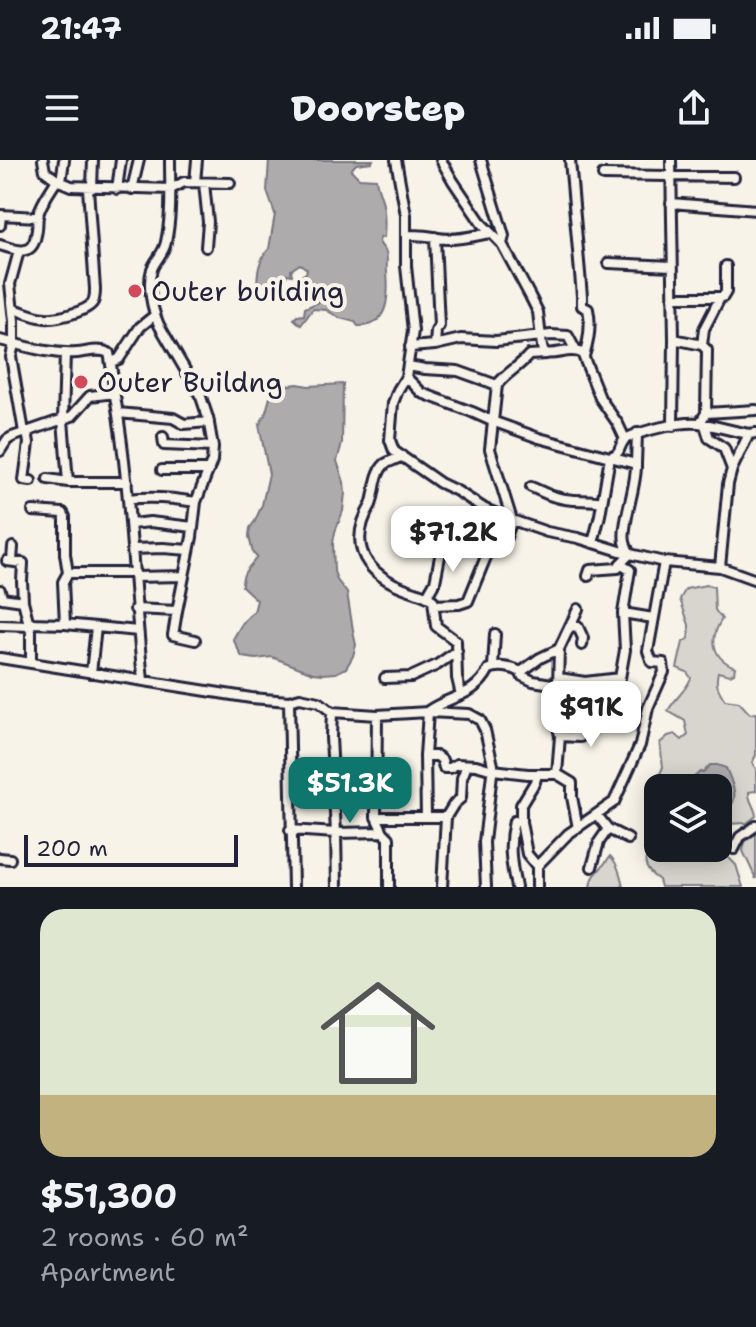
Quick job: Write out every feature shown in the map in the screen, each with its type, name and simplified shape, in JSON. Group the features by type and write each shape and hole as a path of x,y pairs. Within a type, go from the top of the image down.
{"street":[{"path":"43,160 45,171 71,186 171,189 182,182 230,183"},
{"path":"0,245 19,251 28,250 34,243 38,217 59,181 64,160"},
{"path":"14,309 50,319 91,306 95,289 90,188 93,160"},
{"path":"117,189 121,160"},
{"path":"132,189 139,160"},
{"path":"170,160 171,209 166,244 150,278 155,315 201,397 213,447 209,470 196,502 173,635 195,640"},
{"path":"197,160 208,222 206,247"},
{"path":"396,160 406,215 406,266 412,322 406,377 393,403 390,440 394,451 440,483 512,520 630,554 664,562 720,567 756,580"},
{"path":"441,160 490,233 502,244 538,312 542,347 546,354"},
{"path":"481,160 504,236 502,244"},
{"path":"570,160 582,306 590,314 588,340 580,353"},
{"path":"671,160 673,426"},
{"path":"603,175 734,177"},
{"path":"671,203 756,210"},
{"path":"0,225 1,215 38,217"},
{"path":"406,235 451,238 490,233"},
{"path":"435,237 439,319 435,345"},
{"path":"19,251 10,284 14,309 11,357 29,443 24,480 31,481"},
{"path":"609,263 672,266"},
{"path":"673,297 725,296 726,266"},
{"path":"702,345 704,329 720,298"},
{"path":"111,362 119,359 140,327 155,315"},
{"path":"410,347 461,339 496,341 568,336 625,439"},
{"path":"674,339 702,345 707,350 706,413 702,424 709,438 724,448 732,469"},
{"path":"0,340 38,350 109,353 127,482 143,680"},
{"path":"65,353 63,420 68,482"},
{"path":"434,605 468,601 488,552 504,543 512,520 490,446 497,385 529,355 580,353"},
{"path":"408,366 458,371 497,385"},
{"path":"406,377 422,393 492,421 539,438 636,464"},
{"path":"0,451 7,440 63,420 76,412 90,396 115,393"},
{"path":"706,413 756,410"},
{"path":"118,413 173,418 184,424 209,422"},
{"path":"610,457 618,454 625,439 637,433 673,426 702,424 753,434 732,469 728,484 720,567"},
{"path":"630,554 624,541 635,483 637,433"},
{"path":"163,437 164,445 213,447"},
{"path":"402,456 385,464 379,474 362,525 362,548 369,567 379,576 433,600 436,626 456,641 457,678 461,695"},
{"path":"593,543 610,457"},
{"path":"162,470 209,470"},
{"path":"48,479 127,482"},
{"path":"531,487 555,497 602,502"},
{"path":"128,499 175,498 196,502"},
{"path":"33,511 64,515 68,573 63,582 65,624"},
{"path":"131,524 150,522 193,527"},
{"path":"427,596 435,582 443,541"},
{"path":"13,547 9,561 23,563 23,601 29,625 31,663"},
{"path":"133,549 189,550"},
{"path":"588,576 590,570 618,568 630,554"},
{"path":"537,887 537,866 568,834 614,802 640,745 648,708 664,672 663,663 652,662 648,651 664,562"},
{"path":"428,712 469,693 493,667 521,672 522,676 533,681 585,682 620,678 625,650 623,613 630,570 620,564"},
{"path":"68,573 183,576"},
{"path":"0,590 2,598 23,601"},
{"path":"135,609 177,611"},
{"path":"557,774 559,649 578,609"},
{"path":"623,613 653,618"},
{"path":"0,625 65,624 138,631"},
{"path":"570,626 578,627 583,638 582,645"},
{"path":"91,673 96,627"},
{"path":"493,667 495,634"},
{"path":"521,672 559,649"},
{"path":"385,678 411,677 457,651"},
{"path":"0,658 251,698 289,701 300,698 319,702 332,712 469,714 480,720 485,730 493,770 484,842 486,887"},
{"path":"560,736 580,737 586,704 593,702 595,681"},
{"path":"289,701 293,887"},
{"path":"332,712 337,887"},
{"path":"426,817 428,712"},
{"path":"377,715 376,817 389,838 389,887"},
{"path":"425,756 437,756 444,768 457,764 476,765 493,770 557,774 572,783 578,828"},
{"path":"442,887 446,817 461,798 462,778 467,765"},
{"path":"537,774 521,803 527,854 537,866"},
{"path":"597,815 608,829 628,839"},
{"path":"376,817 446,817"},
{"path":"516,887 510,859 510,838 514,821 521,822"},
{"path":"734,849 740,837 756,826"},
{"path":"592,867 599,842 608,829"},
{"path":"290,830 383,832"}],"shaded area":[{"path":"269,160 373,160 356,164 351,170 359,178 376,179 383,205 384,237 379,242 387,254 388,291 385,308 376,321 358,326 326,310 313,309 301,325 294,319 304,315 305,308 319,302 316,290 310,290 302,299 297,293 301,287 299,277 307,269 300,264 291,270 292,275 280,278 278,292 268,293 265,297 258,294 258,270 269,249 275,214 267,191"},
{"path":"343,384 342,443 337,461 345,493 333,543 334,571 347,593 356,645 346,668 336,673 313,673 272,657 242,657 233,639 254,612 257,600 242,586 242,581 244,573 257,557 251,545 250,528 262,505 269,474 259,425 273,387"},
{"path":"706,585 714,587 715,610 722,619 715,634 715,647 721,659 735,667 730,675 718,672 719,690 725,700 739,702 750,714 756,713 756,755 752,763 756,769 756,791 749,792 749,795 756,816 747,823 732,824 732,774 660,774 663,767 660,743 675,734 682,740 688,735 685,721 668,711 691,678 687,672 677,668 683,642 689,638 689,625 680,599 686,589"},
{"path":"710,765 717,765 726,768 728,774 698,774"},
{"path":"756,833 756,879 743,851 745,842"},
{"path":"610,856 617,866 623,887 590,887 593,879"},
{"path":"732,861 743,887 661,887 659,880 645,862"}],"place":[{"name":"Outer building","path":"135,291"},
{"name":"Outer Buildng","path":"81,382"}]}
